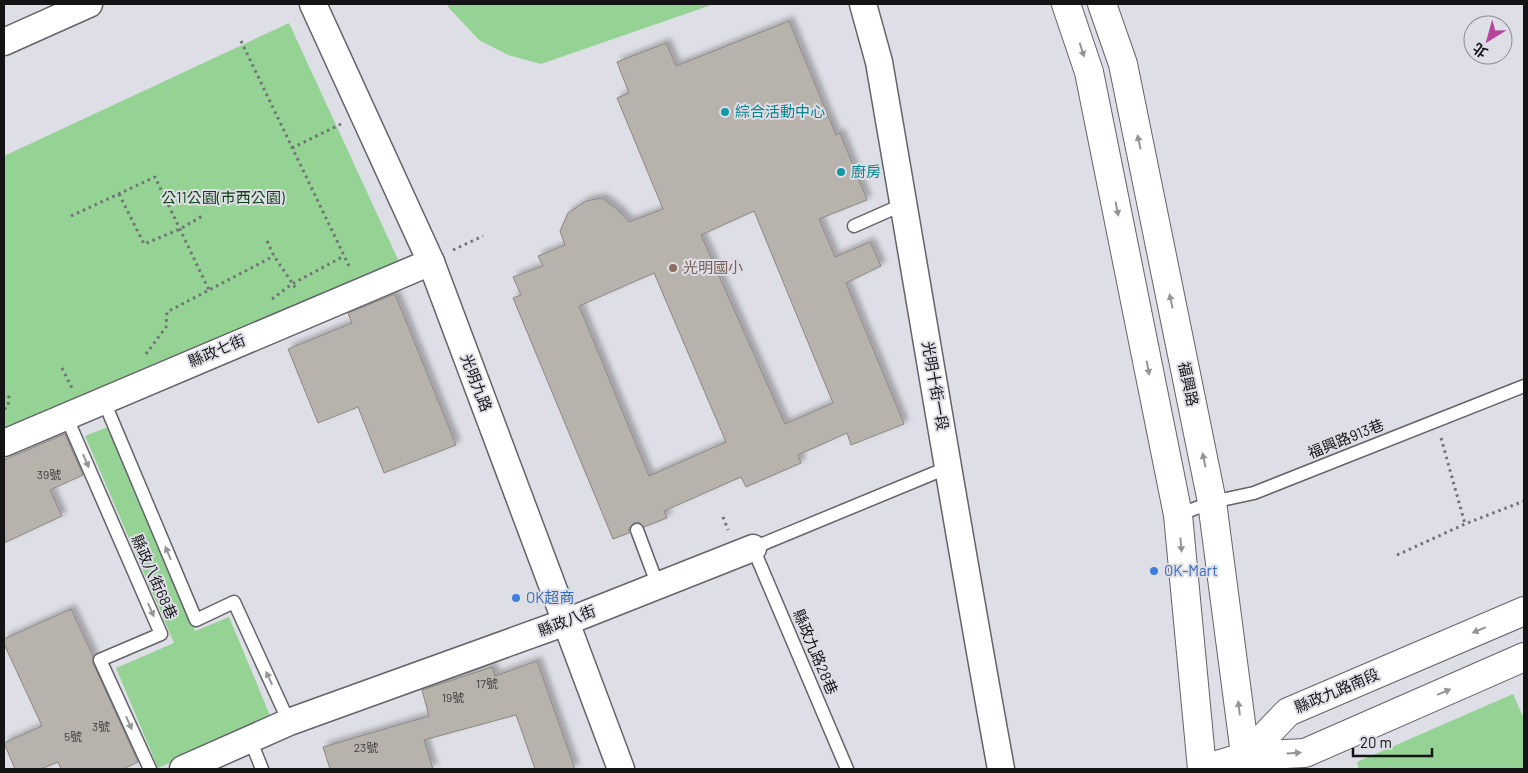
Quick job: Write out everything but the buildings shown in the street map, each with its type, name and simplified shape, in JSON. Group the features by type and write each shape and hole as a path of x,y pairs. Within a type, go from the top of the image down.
{"street":[{"path":"4,42 89,4"},
{"name":"光明九路","path":"313,4 430,262 621,769"},
{"name":"光明十街一段","path":"863,4 879,62 949,467 963,563 1001,769"},
{"path":"1066,4 1089,72 1178,515 1203,769 1305,752 1524,658"},
{"name":"福興路","path":"1102,4 1123,64 1212,502 1246,763"},
{"name":"縣政七街","path":"4,443 103,399 430,262"},
{"name":"縣政八街","path":"192,767 290,722 566,622 753,548"},
{"name":"縣政九路南段","path":"1246,763 1288,712 1524,611"}],"lane":[{"path":"854,226 904,204"},
{"name":"福興路913巷","path":"1178,515 1212,502 1254,493 1524,386"},
{"name":"縣政八街68巷","path":"103,399 196,620 234,602 290,722"},
{"name":"縣政八街68巷","path":"66,416 161,634 100,660 150,769"},
{"name":"縣政八街","path":"753,548 949,467"},
{"path":"637,530 658,586"},
{"name":"縣政九路28巷","path":"753,548 846,769"},
{"path":"250,739 262,769"}],"path":[{"path":"241,41 351,270"},
{"path":"292,148 363,114"},
{"path":"71,216 155,177 209,290"},
{"path":"119,194 144,244 180,229 204,215"},
{"path":"430,262 483,236"},
{"path":"267,241 274,256 311,312"},
{"path":"142,359 166,326 167,312 274,256"},
{"path":"270,301 292,284 344,256"},
{"path":"4,409 8,406 8,395"},
{"path":"1436,421 1465,524"},
{"path":"1397,555 1465,524 1524,501"}],"green space":[{"path":"447,4 714,4 541,64 508,55 479,40"},
{"name":"公11公園(市西公園)","path":"289,23 401,266 4,435 4,156"},
{"path":"108,427 195,631 229,617 272,720 158,768 116,668 174,643 85,436"},
{"path":"1513,694 1524,719 1524,769 1359,769 1357,762"}],"place":[{"name":"綜合活動中心","path":"725,112"},
{"name":"廚房","path":"841,172"},
{"name":"光明國小","path":"673,268"},
{"name":"OK-Mart","path":"1154,571"},
{"name":"OK超商","path":"516,598"}]}
